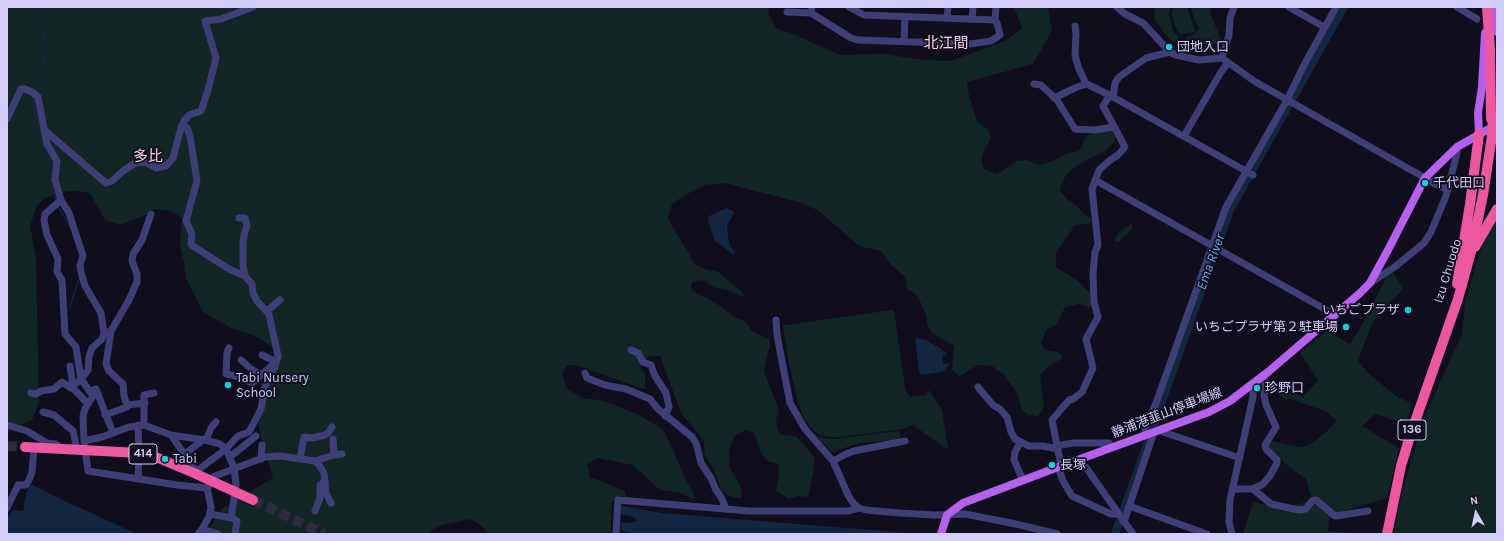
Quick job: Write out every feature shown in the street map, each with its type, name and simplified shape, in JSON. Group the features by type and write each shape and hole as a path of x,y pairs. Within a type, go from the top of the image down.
{"highway":[{"name":"Izu Chuodo","path":"1487,7 1494,120"},
{"name":"Izu Chuodo","path":"1386,534 1399,461 1457,295 1475,224 1494,120 1493,49 1490,7"},
{"path":"1457,295 1458,266 1470,204 1479,134"},
{"path":"1457,295 1476,246 1497,208"},
{"name":"414","path":"29,447 82,447 139,453 158,458 194,473 208,484 253,500"}],"main road":[{"path":"1479,134 1478,113 1482,87 1485,32 1483,7"},
{"path":"1494,7 1497,32"},
{"name":"静浦港韮山停車場線","path":"946,519 963,504 1059,466 1209,412 1230,401 1252,385 1335,316 1370,282 1425,178 1457,147 1479,134 1494,120"},
{"path":"941,534 946,519"}],"street":[{"path":"44,130 103,181 108,183 130,165 135,163 145,162 156,168 166,166 173,158 181,128 188,116 200,112 202,109 216,58 205,21 221,19 253,7"},
{"path":"849,7 862,11 905,17 995,20"},
{"path":"947,18 948,7"},
{"path":"972,19 973,7"},
{"path":"787,12 811,10 851,38 858,40 970,44 991,41 1000,35 995,20 996,7"},
{"path":"1117,7 1125,14 1144,23 1170,52 1176,55 1199,60 1222,58 1254,81 1289,102 1448,190"},
{"path":"1222,58 1230,35 1230,18 1234,7"},
{"path":"1289,7 1324,27"},
{"path":"1240,458 1163,432 1152,433 1145,428 1216,248 1226,208 1249,173 1289,102 1324,27 1336,7"},
{"path":"1457,7 1477,19"},
{"path":"904,42 905,17"},
{"path":"1075,26 1075,56 1086,84 1112,96 1249,173"},
{"path":"1118,514 1111,514 1072,496 1063,481 1059,466 1052,420 1069,400 1082,392 1094,368 1086,339 1098,317 1094,302 1092,273 1094,252 1098,245 1092,189 1099,170 1118,155 1124,147 1103,106 1112,96 1115,83 1119,77 1146,58 1170,52"},
{"path":"1184,136 1221,72 1228,63"},
{"path":"1034,84 1041,85 1057,100 1075,130 1095,130 1113,127"},
{"path":"1054,98 1086,84"},
{"path":"7,119 12,111 20,90 25,89 36,94 38,97 47,144 57,161 55,180 61,200 69,213 83,256 80,265 85,286 101,313 108,332 106,364 109,371 123,384 124,396 127,405"},
{"path":"183,125 186,126 188,131 197,181 186,221 192,234 192,244 229,269 245,276 252,284 253,293 257,301 268,313 278,356 265,387 261,409 249,432 238,436 226,449 194,473"},
{"path":"1370,282 1396,266 1424,243 1431,232 1448,190 1457,153 1457,147"},
{"path":"1095,180 1335,316"},
{"path":"61,200 45,214 44,220 47,234 58,260 57,272 62,280 65,334 76,347 81,379 93,396 85,409 83,416 82,447"},
{"path":"73,387 88,370 92,348 108,332 129,300 137,282 137,274 132,260 133,254 142,240 151,214"},
{"path":"239,218 245,218 247,226 243,244 243,265 245,276"},
{"path":"268,313 268,310 280,300"},
{"path":"776,320 777,335 790,403 805,430 833,461 848,495 853,503 859,508"},
{"path":"229,348 227,352 226,374 240,377 252,383 276,362"},
{"path":"631,350 638,353 643,362 651,365 655,376 666,393 669,407 666,416"},
{"path":"262,355 276,362"},
{"path":"242,360 252,369 261,374"},
{"path":"70,366 73,387 88,404"},
{"path":"585,373 587,378 605,385 626,389 650,398 658,409 692,436 696,443 701,463 711,478 726,508"},
{"path":"1232,489 1253,489 1263,484 1270,476 1277,463 1277,460 1266,449 1265,445 1276,427 1266,405 1264,395 1266,388 1263,376"},
{"path":"31,394 54,389 62,382 70,388 73,387"},
{"path":"1232,534 1229,515 1230,500 1252,397 1252,385"},
{"path":"978,387 992,405 1000,409 1007,417 1012,437 1020,443 1029,446 1057,447 1073,443 1109,444 1112,447"},
{"path":"90,391 96,389 112,433"},
{"path":"138,479 141,425 145,403 144,395 154,393"},
{"path":"105,415 127,407 127,405 145,403"},
{"path":"43,412 54,415 73,431 82,447 88,471 188,487 208,484 215,476 261,459 280,456 315,462 334,455 342,454"},
{"path":"185,454 205,440 216,422"},
{"path":"7,425 27,431 47,443 56,444 60,448"},
{"path":"82,447 112,433 141,425 171,435 205,440 220,444 226,449 234,468 236,484 232,518"},
{"path":"300,459 304,437 312,438 325,436 332,427"},
{"path":"1124,521 1152,433"},
{"path":"171,435 194,468 194,473"},
{"path":"229,456 256,436"},
{"path":"333,439 334,455"},
{"path":"833,461 854,451 905,441"},
{"path":"1020,443 1016,450 1014,460 1023,480"},
{"path":"261,459 262,445"},
{"path":"7,508 18,485 26,485 30,480 32,472 29,447"},
{"path":"1080,459 1133,534"},
{"path":"315,462 322,469 327,496 331,503"},
{"path":"315,511 319,502 320,485 325,481"},
{"path":"208,484 210,514 207,522 200,532 218,534"},
{"path":"1253,489 1271,504 1299,510 1306,509 1312,501 1316,500 1335,516 1368,511"},
{"path":"616,534 618,500 749,511 848,511 859,508 946,519 965,514 1057,534"},
{"path":"1130,506 1207,534"},
{"path":"210,514 232,518 236,521 235,534"}],"green space":[{"path":"7,7 768,7 769,15 776,28 840,55 883,54 925,60 951,61 1005,41 1022,28 1014,7 1048,7 1052,31 1033,64 967,82 969,95 977,122 988,129 991,138 981,160 984,169 997,174 1017,161 1027,160 1038,165 1051,162 1065,154 1077,151 1081,148 1085,138 1090,134 1110,130 1113,132 1115,137 1114,142 1107,150 1074,168 1066,175 1060,191 1068,200 1076,205 1091,219 1091,222 1088,224 1075,225 1056,253 1056,267 1078,281 1090,294 1090,308 1080,304 1065,307 1057,324 1046,330 1041,343 1045,350 1058,352 1062,355 1062,359 1051,364 1040,375 1044,408 1038,416 1028,415 1022,410 1017,393 1004,375 992,366 978,365 960,376 952,370 954,346 932,333 927,324 927,317 919,299 914,293 907,289 905,277 891,265 881,251 859,246 819,211 800,202 724,183 705,185 685,195 672,204 668,219 695,264 705,269 718,272 744,295 743,297 728,290 716,288 702,280 692,282 691,287 693,291 716,303 733,316 746,322 751,330 770,340 770,347 764,371 779,410 776,421 778,431 783,435 795,436 804,444 815,458 808,497 799,496 788,498 776,491 779,471 778,464 768,461 761,453 754,433 746,430 734,436 729,451 730,468 741,487 742,498 731,497 721,489 714,470 705,456 704,441 681,413 660,356 649,356 640,367 645,373 645,388 643,389 576,365 567,365 562,374 567,389 583,398 599,400 612,404 639,415 663,429 684,476 696,498 692,499 681,493 660,490 633,465 598,458 587,464 590,478 599,480 625,491 626,497 622,496 613,500 611,507 611,534 488,534 482,526 470,519 438,526 427,534 207,534 221,509 273,478 257,418 268,380 276,366 281,352 253,335 231,328 203,312 186,278 180,246 182,218 171,211 155,209 146,215 120,225 105,220 90,193 67,191 45,198 37,205 30,226 36,257 39,402 32,420 9,431 7,430"},
{"path":"1154,7 1171,7 1169,14 1173,31 1179,37 1177,41 1173,42 1164,33 1155,20"},
{"path":"1174,7 1187,7 1195,30 1194,32 1180,34 1175,26 1171,13"},
{"path":"1191,7 1211,7 1210,12 1222,43 1215,44 1196,52 1189,53 1185,49 1185,41 1187,37 1191,36 1199,29 1194,19"},
{"path":"1497,217 1497,534 1394,534 1401,496 1424,417 1462,334 1465,303 1482,245"},
{"path":"1131,224 1133,228 1127,234 1117,242 1114,240 1119,232"},
{"path":"1390,270 1395,275 1403,289 1385,307 1372,324 1358,360 1368,373 1397,397 1412,403 1406,424 1375,414 1362,426 1399,448 1387,498 1330,515 1328,531 1353,534 1243,534 1253,502 1281,508 1312,501 1306,479 1288,466 1266,445 1271,441 1300,447 1310,445 1337,421 1325,411 1288,398 1286,400 1272,391 1267,395 1267,381 1269,380 1303,397 1318,380 1300,353 1327,331 1350,344 1363,323"},
{"path":"892,310 894,311 905,388 910,397 926,395 929,390 942,410 948,448 946,449 913,425 902,429 842,437 829,437 821,435 813,430 804,419 797,399 783,326"},
{"path":"897,431 901,436 894,440 860,443 832,452 817,437 835,439"}],"water":[{"path":"727,208 734,212 727,226 729,243 735,253 733,254 715,241 708,221 709,216"},
{"path":"915,338 924,339 946,352 946,355 942,356 943,364 949,363 949,365 943,372 921,375 919,372"},
{"path":"30,484 137,534 7,534 7,519 13,510 23,511 25,498"},
{"path":"621,506 662,513 920,534 636,534 620,530 621,522 628,523 637,521 634,517 621,514"}],"waterway":[{"path":"36,91 46,46 42,25 41,7"},
{"name":"Ema River","path":"1115,534 1230,210 1344,7"},
{"path":"7,72 20,86"},
{"path":"24,92 33,100"},
{"path":"34,97 33,100 42,144 51,160 52,173"},
{"path":"54,187 54,194 57,201"},
{"path":"58,206 71,229"},
{"path":"69,309 79,279"}],"tunnel":[{"path":"7,446 25,447"},
{"path":"253,500 324,534"}],"place":[{"name":"団地入口","path":"1169,47"},
{"name":"千代田口","path":"1425,183"},
{"name":"いちごプラザ","path":"1408,310"},
{"name":"いちごプラザ第２駐車場","path":"1346,327"},
{"name":"Tabi Nursery School","path":"228,385"},
{"name":"珍野口","path":"1257,388"},
{"name":"Tabi","path":"165,459"},
{"name":"長塚","path":"1052,465"}],"district":[{"name":"北江間","path":"946,44"},
{"name":"多比","path":"148,157"}]}
